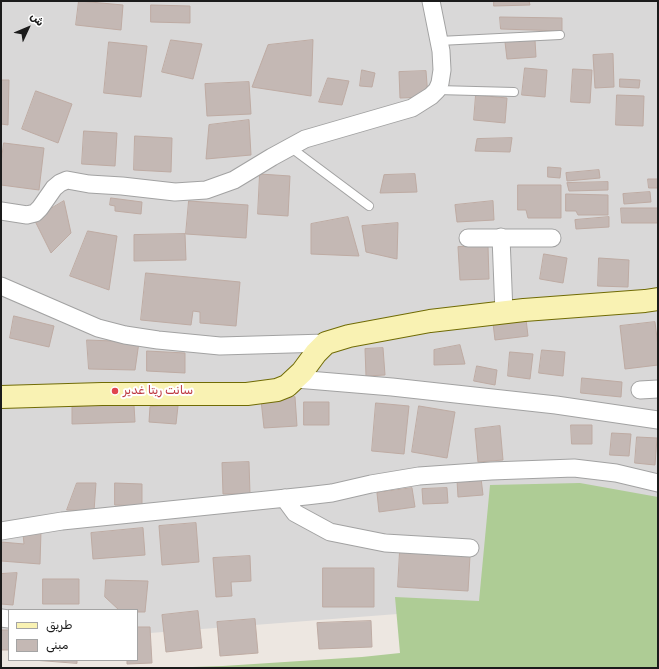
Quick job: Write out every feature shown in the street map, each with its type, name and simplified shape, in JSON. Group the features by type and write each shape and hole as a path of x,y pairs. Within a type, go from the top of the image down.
{"street":[{"path":"1,211 27,215 35,213 54,188 67,180 89,184 175,192 206,190 234,180 305,139 412,108 437,90 442,70 439,41 431,1"},
{"path":"501,237 504,313"},
{"path":"468,238 552,238"},
{"path":"1,286 98,328 125,335 158,340 220,346 326,343 349,336 430,321 658,299"},
{"path":"1,397 102,394 247,394 277,390 287,386 296,379 326,343"},
{"path":"296,379 392,386 556,405 602,413 658,420"},
{"path":"640,390 658,389"},
{"path":"1,531 62,521 332,493 371,484 419,476 491,470 574,468 616,473 658,482"},
{"path":"284,498 295,513 330,532 385,543 470,548"}],"lane":[{"path":"439,41 560,36"},
{"path":"437,90 514,92"},
{"path":"290,147 369,206"}],"shaded area":[{"path":"1,1 658,1 658,594 138,634 138,609 8,609 8,643 1,644"}],"green space":[{"path":"580,483 658,497 658,668 162,668 223,666 362,657 400,653 395,597 479,601 490,485"}],"building":[{"path":"79,1 123,5 121,30 76,25"},
{"path":"494,1 529,1 530,5 494,6"},
{"path":"151,5 190,6 190,23 151,22"},
{"path":"500,17 562,18 562,31 501,29"},
{"path":"171,40 202,44 193,79 162,72"},
{"path":"313,40 311,96 252,87 268,45"},
{"path":"535,40 536,57 507,59 505,42"},
{"path":"109,42 147,46 141,97 104,93"},
{"path":"613,54 614,87 595,88 593,55"},
{"path":"525,68 547,70 545,97 522,95"},
{"path":"573,69 592,70 590,103 571,102"},
{"path":"362,70 375,73 372,87 360,86"},
{"path":"426,71 428,97 400,98 399,72"},
{"path":"328,78 349,81 342,105 319,102"},
{"path":"620,79 640,80 639,88 620,87"},
{"path":"1,80 9,80 8,125 1,124"},
{"path":"249,82 251,114 207,116 205,84"},
{"path":"36,91 72,104 58,143 22,129"},
{"path":"476,95 507,98 505,123 474,120"},
{"path":"617,95 644,96 643,126 616,125"},
{"path":"249,120 251,155 206,159 209,125"},
{"path":"84,131 117,133 115,166 82,164"},
{"path":"135,136 172,138 171,172 134,170"},
{"path":"512,138 510,152 475,151 477,139"},
{"path":"4,143 44,148 39,190 1,185 1,163"},
{"path":"548,167 561,168 560,178 548,177"},
{"path":"599,170 600,178 567,181 566,173"},
{"path":"260,174 290,176 288,216 258,214"},
{"path":"415,174 417,192 380,193 384,175"},
{"path":"648,179 658,179 658,188 649,188"},
{"path":"608,182 608,190 569,191 567,183"},
{"path":"518,185 561,185 561,218 528,218 526,210 518,210"},
{"path":"650,192 651,202 624,204 623,194"},
{"path":"566,194 608,195 608,215 578,215 576,211 566,211"},
{"path":"111,198 142,202 141,214 115,211 115,206 110,205"},
{"path":"64,201 71,233 51,253 34,219"},
{"path":"189,201 248,205 246,238 186,234"},
{"path":"493,201 494,220 457,222 455,205"},
{"path":"621,208 658,208 658,223 622,223"},
{"path":"348,217 359,256 311,254 311,224"},
{"path":"609,217 609,227 576,229 575,220"},
{"path":"398,223 397,259 366,252 362,226"},
{"path":"88,231 117,236 109,290 70,276"},
{"path":"185,234 186,260 134,261 134,235"},
{"path":"488,246 489,279 460,280 458,247"},
{"path":"544,254 567,258 563,283 540,279"},
{"path":"599,258 629,260 628,287 598,286"},
{"path":"146,273 240,282 236,326 200,323 200,312 193,311 191,325 141,320"},
{"path":"14,316 54,326 49,347 10,338"},
{"path":"526,319 528,336 495,340 493,323"},
{"path":"655,322 658,346 658,365 625,369 620,326"},
{"path":"87,340 139,342 135,370 89,369"},
{"path":"460,345 465,364 434,365 434,350"},
{"path":"383,348 385,375 366,376 365,349"},
{"path":"542,350 565,352 563,376 539,373"},
{"path":"147,351 185,353 185,373 147,371"},
{"path":"510,352 533,354 530,379 508,376"},
{"path":"477,366 497,370 495,385 474,381"},
{"path":"582,378 622,382 621,397 581,393"},
{"path":"295,397 297,426 264,428 261,400"},
{"path":"304,402 329,402 329,425 304,425"},
{"path":"376,403 409,406 404,454 372,451"},
{"path":"134,405 135,422 72,424 72,407"},
{"path":"178,406 176,424 149,422 150,407"},
{"path":"419,406 455,412 447,458 412,452"},
{"path":"571,425 592,425 592,444 572,444"},
{"path":"500,426 503,460 478,462 475,429"},
{"path":"612,433 631,434 629,456 610,455"},
{"path":"637,437 657,438 655,465 635,463"},
{"path":"249,462 250,494 223,494 222,463"},
{"path":"481,478 483,495 458,497 457,480"},
{"path":"77,483 96,483 94,511 67,510"},
{"path":"115,483 142,484 142,506 115,505"},
{"path":"412,488 415,507 379,512 377,493"},
{"path":"447,488 448,503 423,504 422,489"},
{"path":"196,523 199,562 162,565 159,526"},
{"path":"143,528 145,555 93,559 91,533"},
{"path":"41,531 40,564 1,561 1,542 24,544 23,534"},
{"path":"400,551 470,556 468,591 398,587"},
{"path":"250,556 251,581 231,582 232,596 216,597 213,558"},
{"path":"323,568 374,568 374,607 323,607"},
{"path":"17,573 13,605 1,604 1,574"},
{"path":"43,579 79,579 79,604 43,604"},
{"path":"106,580 148,581 145,612 138,612 138,609 118,609 105,597"},
{"path":"198,611 202,648 166,652 162,615"},
{"path":"255,619 258,653 220,656 217,622"},
{"path":"371,621 372,647 319,649 317,623"},
{"path":"138,627 150,627 152,663 127,664 127,661 138,661"},
{"path":"1,630 8,630 8,650 1,650"},
{"path":"48,661 77,661 77,663"}],"place":[{"name":"سانت ريتا غدير","path":"115,391"}]}
